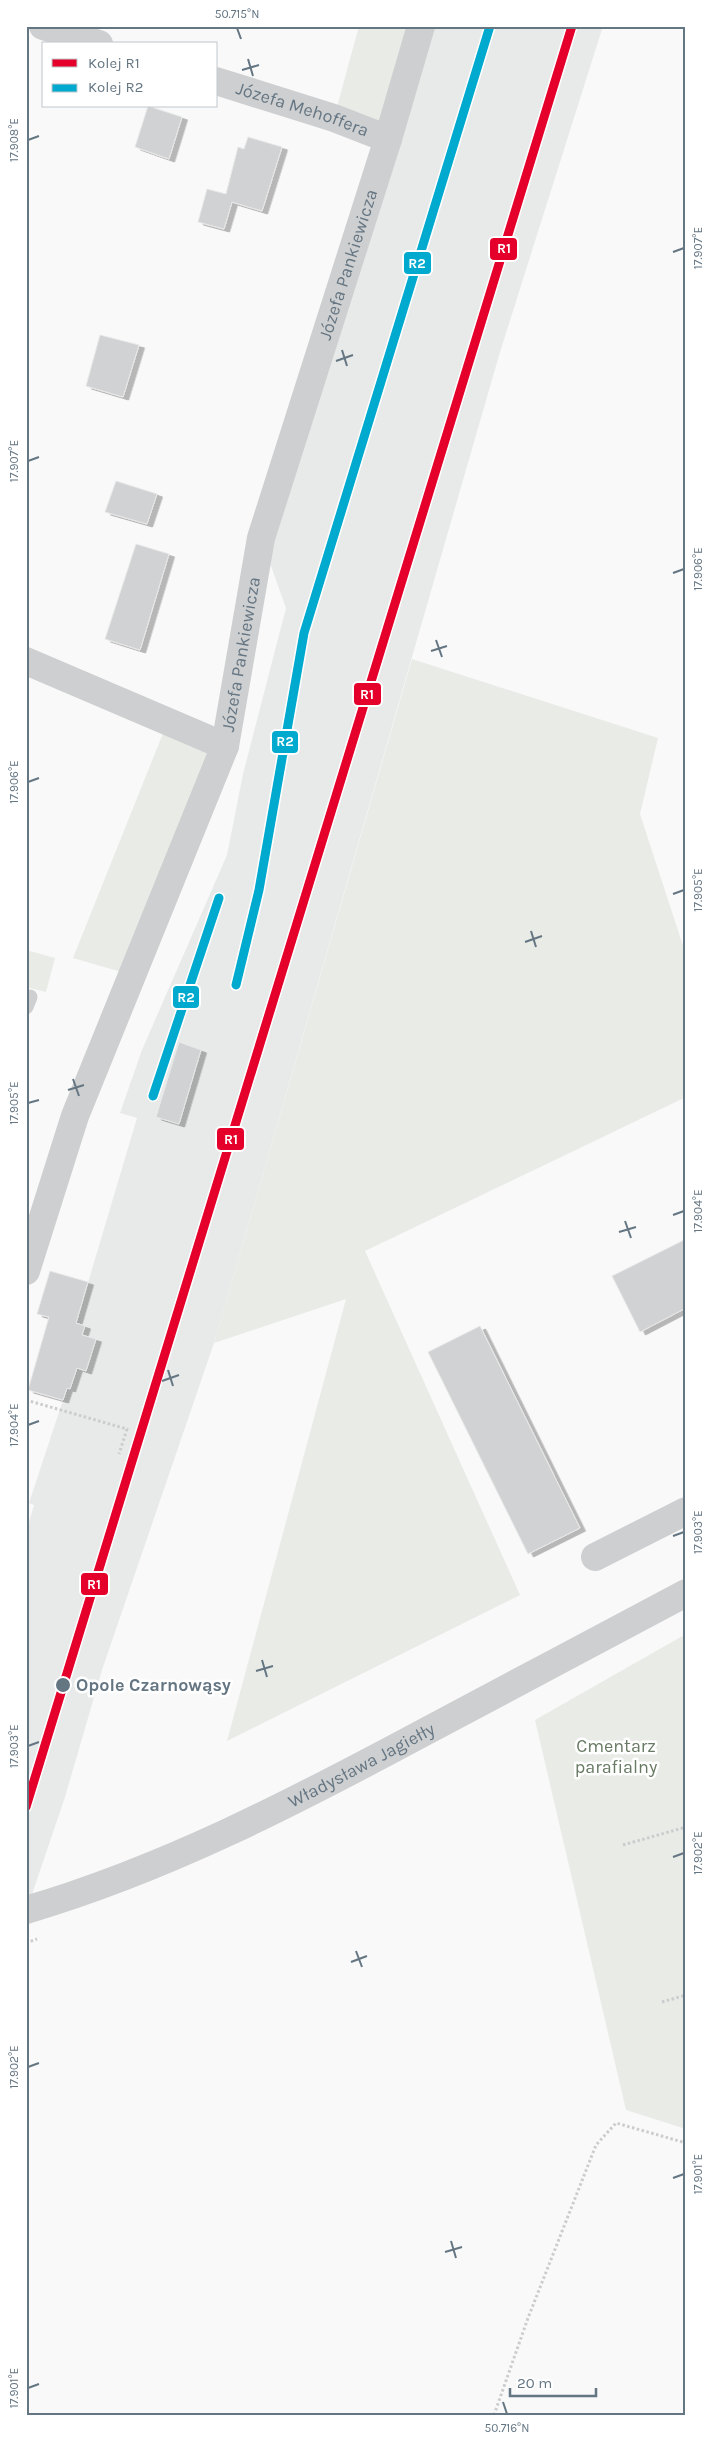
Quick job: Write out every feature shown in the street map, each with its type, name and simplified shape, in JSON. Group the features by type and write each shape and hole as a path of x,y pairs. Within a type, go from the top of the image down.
{"street":[{"path":"44,26 93,42"},
{"name":"Józefa Pankiewicza","path":"26,1271 75,1116 226,746 261,538 388,139 421,26"},
{"name":"Józefa Mehoffera","path":"218,81 334,118 388,139"},
{"path":"26,661 226,746"},
{"path":"595,1557 686,1512"},
{"name":"Władysława Jagiełły","path":"27,1910 96,1888 235,1830 311,1793 686,1593"}],"path":[{"path":"26,1400 127,1429 119,1454"},
{"path":"623,1845 686,1827"},
{"path":"662,2002 686,1995"},
{"path":"494,2415 528,2318 596,2145 616,2123 686,2143"}],"shaded area":[{"path":"421,26 603,26 500,352 214,1343 102,1670 65,1797 26,1912 26,1533 34,1505 29,1503 67,1388 70,1389 77,1368 86,1371 96,1339 82,1335 76,1323 137,1118 120,1113 142,1050 227,855 243,774 286,608 261,538"}],"green space":[{"path":"359,26 421,26 388,139 334,118"},
{"path":"412,659 658,738 640,814 686,955 686,1097 365,1251 520,1595 227,1741 346,1299 214,1343"},
{"path":"168,721 225,746 132,975 73,958"},
{"path":"26,950 55,958 46,992 26,987"},
{"name":"Cmentarz parafialny","path":"686,1634 686,2129 626,2110 535,1720"}],"building":[{"path":"147,108 154,108 182,117 169,159 135,147"},
{"path":"248,137 282,147 262,211 232,202 224,229 198,222 207,189 226,194 238,147 244,149"},
{"path":"100,335 139,345 123,397 86,386"},
{"path":"116,481 157,494 147,524 105,512"},
{"path":"136,544 169,554 140,650 105,639"},
{"path":"179,1042 201,1050 179,1124 156,1117"},
{"path":"686,1239 686,1308 640,1332 612,1276"},
{"path":"50,1271 88,1282 76,1323 85,1326 82,1335 96,1339 86,1371 77,1368 70,1389 67,1388 63,1400 28,1390 49,1317 37,1314"},
{"path":"480,1326 580,1528 528,1554 428,1352"}],"rail line":[{"name":"R2","path":"236,985 259,890 304,633 490,26"},
{"name":"R1","path":"26,1807 572,26"},
{"name":"R2","path":"153,1096 219,898"}],"place":[{"name":"Opole Czarnowąsy","path":"63,1685"}]}
